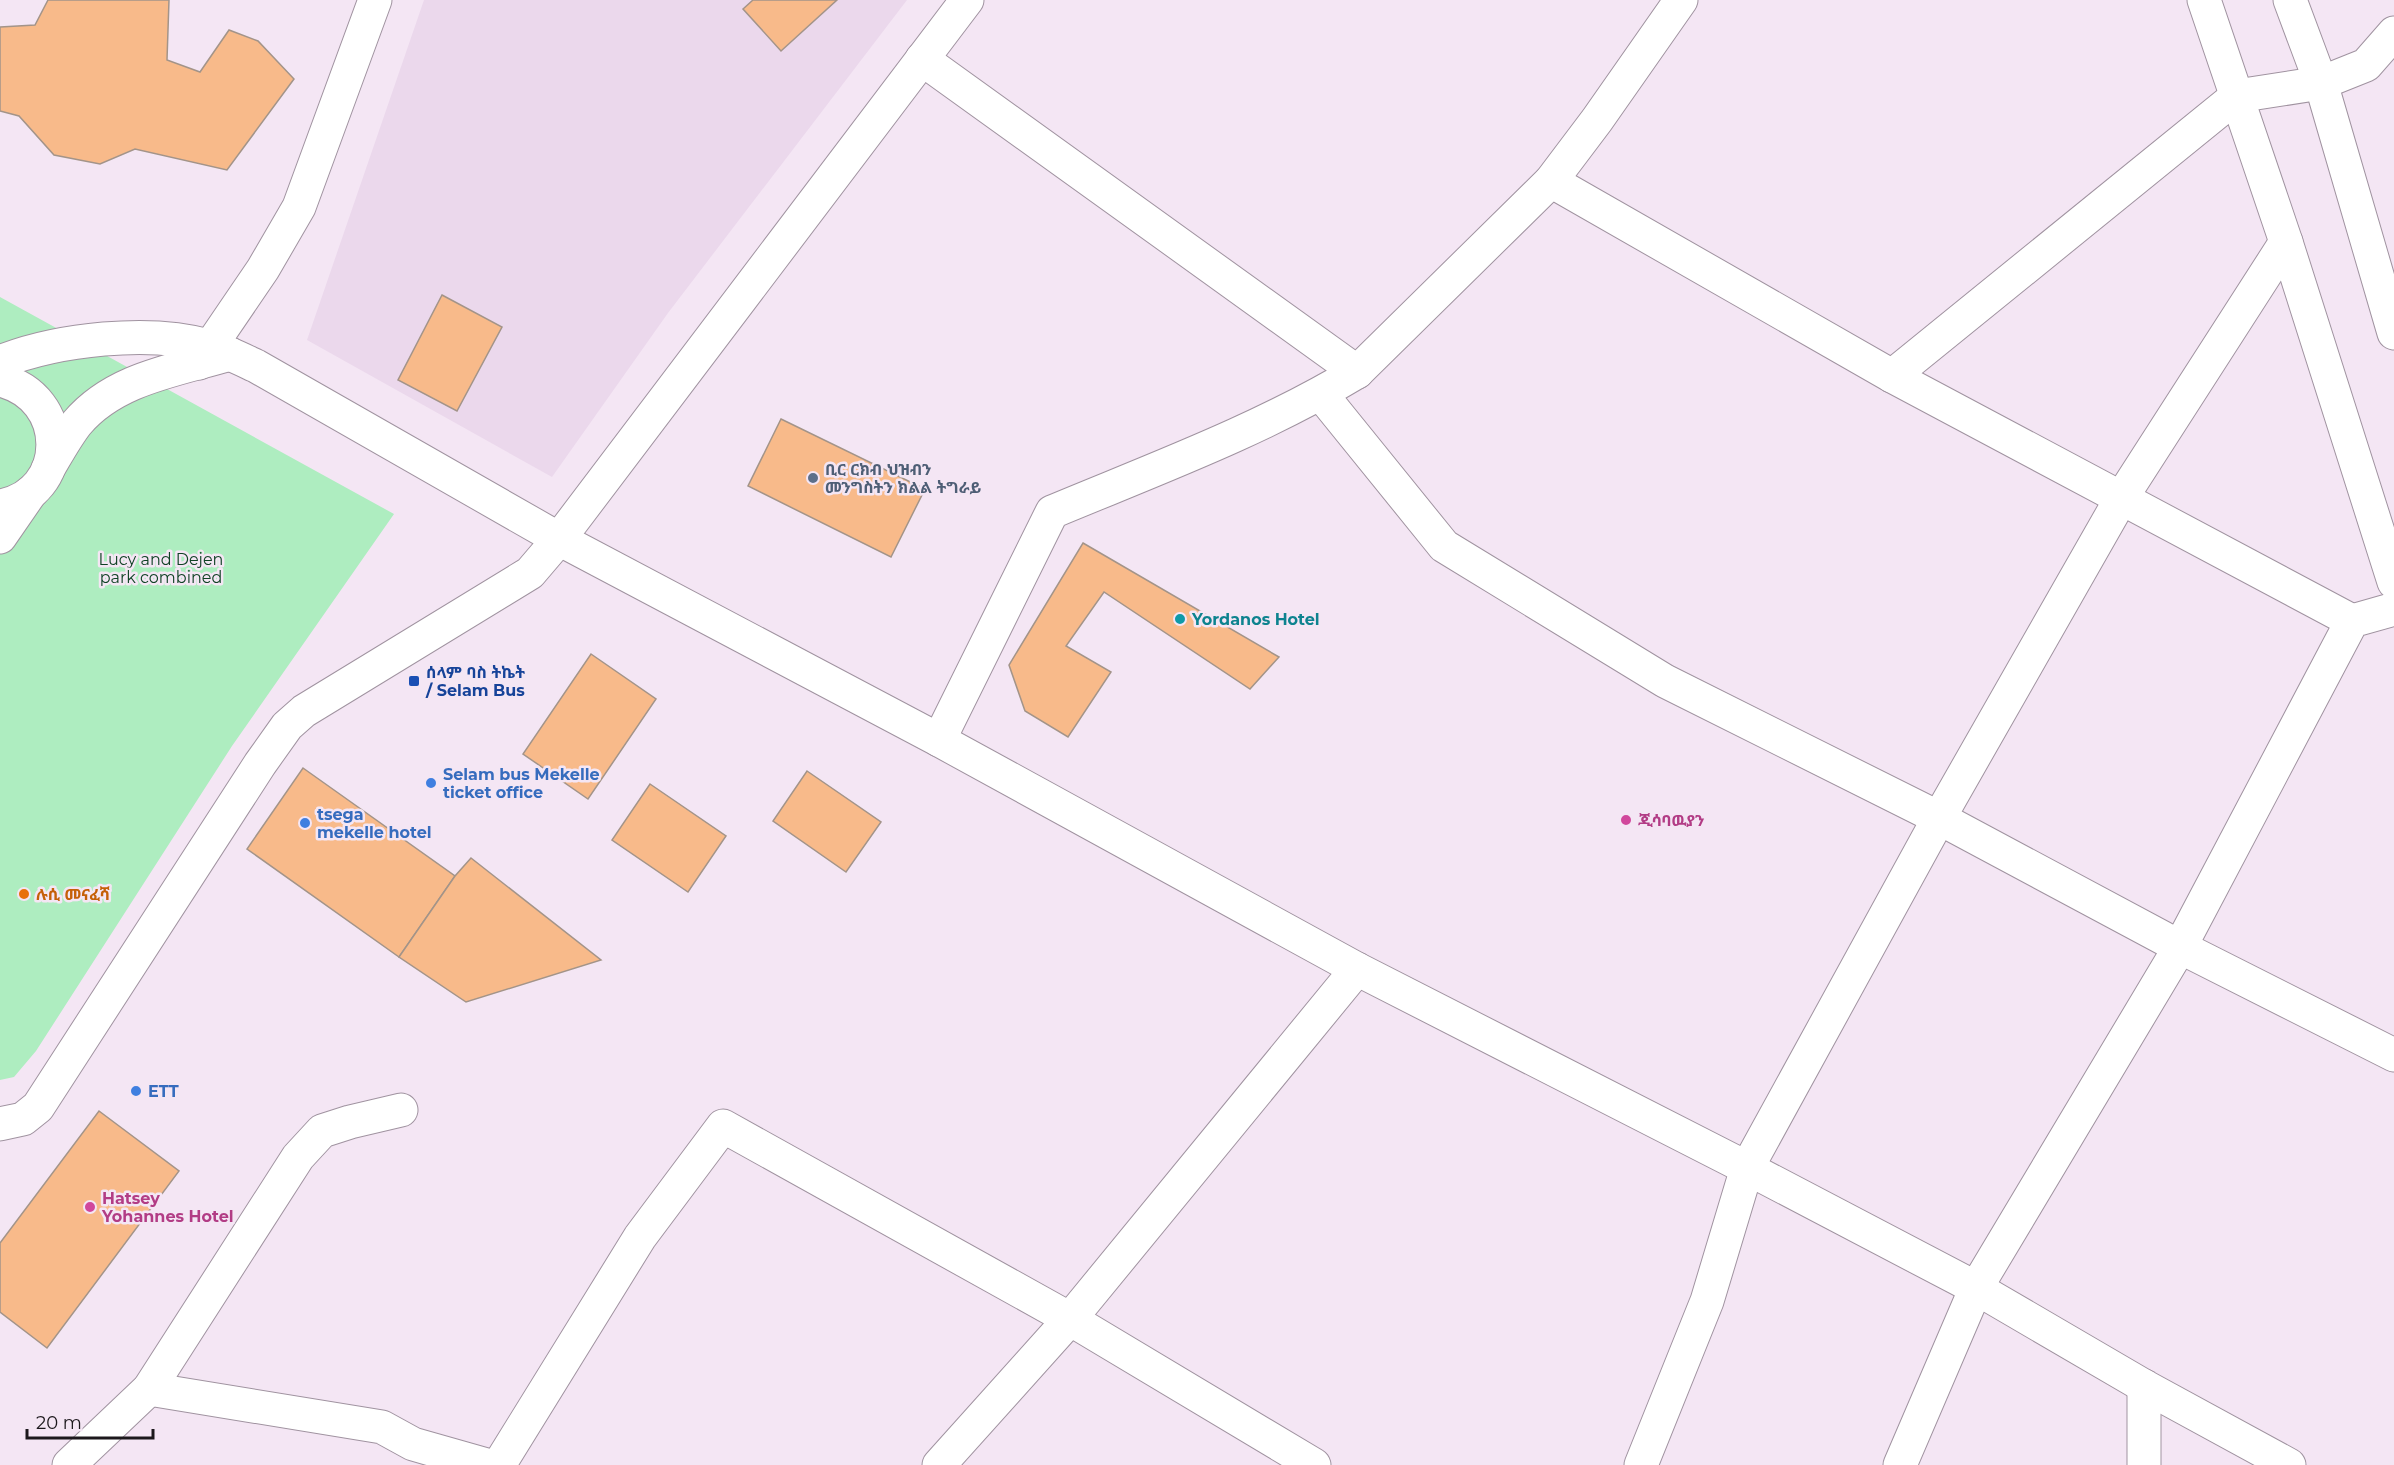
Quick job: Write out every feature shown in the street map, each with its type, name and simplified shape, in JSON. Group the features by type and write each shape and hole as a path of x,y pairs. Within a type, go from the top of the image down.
{"street":[{"path":"0,537 76,424 95,405 143,378 213,355 299,207 375,0"},
{"path":"0,1124 23,1119 38,1107 271,746 287,726 304,711 530,573 559,539 967,0"},
{"path":"939,740 1052,512 1234,435 1321,394 1357,372 1551,181 1604,111 1681,0"},
{"path":"2204,0 2286,242 2394,582"},
{"path":"2290,0 2321,83 2394,333"},
{"path":"1892,376 2237,96 2321,83 2366,64 2394,33"},
{"path":"922,59 1357,372"},
{"path":"1551,181 1892,376 2352,621 2394,609"},
{"path":"1641,1465 1707,1300 1747,1168 1939,818 2122,497 2286,242"},
{"path":"0,362 62,344 157,337 256,366 559,539 939,740 1357,969 1976,1288 2144,1386 2289,1465"},
{"path":"0,380 11,382 31,394 46,412 53,447 41,479 15,501 0,506"},
{"path":"1321,394 1444,546 1665,681 1939,818 2180,947 2394,1055"},
{"path":"1900,1465 1976,1288 2180,947 2352,621"},
{"path":"939,1465 1070,1319 1357,969"},
{"path":"69,1465 149,1389 298,1158 322,1131 401,1110"},
{"path":"499,1465 640,1237 723,1126 1070,1319 1314,1465"},
{"path":"2144,1386 2144,1465"},
{"path":"149,1389 382,1427 413,1444 487,1465"}],"shaded area":[{"path":"424,0 907,0 668,313 552,477 307,340"}],"green space":[{"name":"Lucy and Dejen park combined","path":"0,297 394,514 232,746 36,1051 14,1077 0,1080"}],"building":[{"path":"48,0 169,0 167,60 200,72 229,30 258,41 294,79 227,170 135,149 100,164 54,155 19,116 0,111 0,27 35,25"},
{"path":"753,0 837,0 781,51 743,9"},
{"path":"442,295 502,327 457,411 398,380"},
{"path":"781,419 925,489 891,557 748,486"},
{"name":"Yordanos Hotel","path":"1083,543 1279,657 1250,689 1104,592 1066,646 1111,672 1068,737 1025,711 1009,665"},
{"path":"591,654 656,699 588,799 523,754"},
{"path":"303,768 455,876 399,957 247,849"},
{"path":"807,771 881,822 846,872 773,821"},
{"path":"650,784 726,836 688,892 612,840"},
{"path":"471,858 601,960 466,1002 399,957 455,876"},
{"name":"Hatsey Yohannes Hotel","path":"99,1111 179,1171 47,1348 0,1312 0,1243"}],"place":[{"name":"ቢር ርክብ ህዝብን መንግስትን ክልል ትግራይ","path":"813,478"},
{"name":"Yordanos Hotel","path":"1180,619"},
{"name":"ሰላም ባስ ትኬት / Selam Bus","path":"414,681"},
{"name":"Selam bus Mekelle ticket office","path":"431,783"},
{"name":"ጂሳባዉያን","path":"1626,820"},
{"name":"tsega mekelle hotel","path":"305,823"},
{"name":"ሉሲ መናፈሻ","path":"24,894"},
{"name":"ETT","path":"136,1091"},
{"name":"Hatsey Yohannes Hotel","path":"90,1207"}]}
